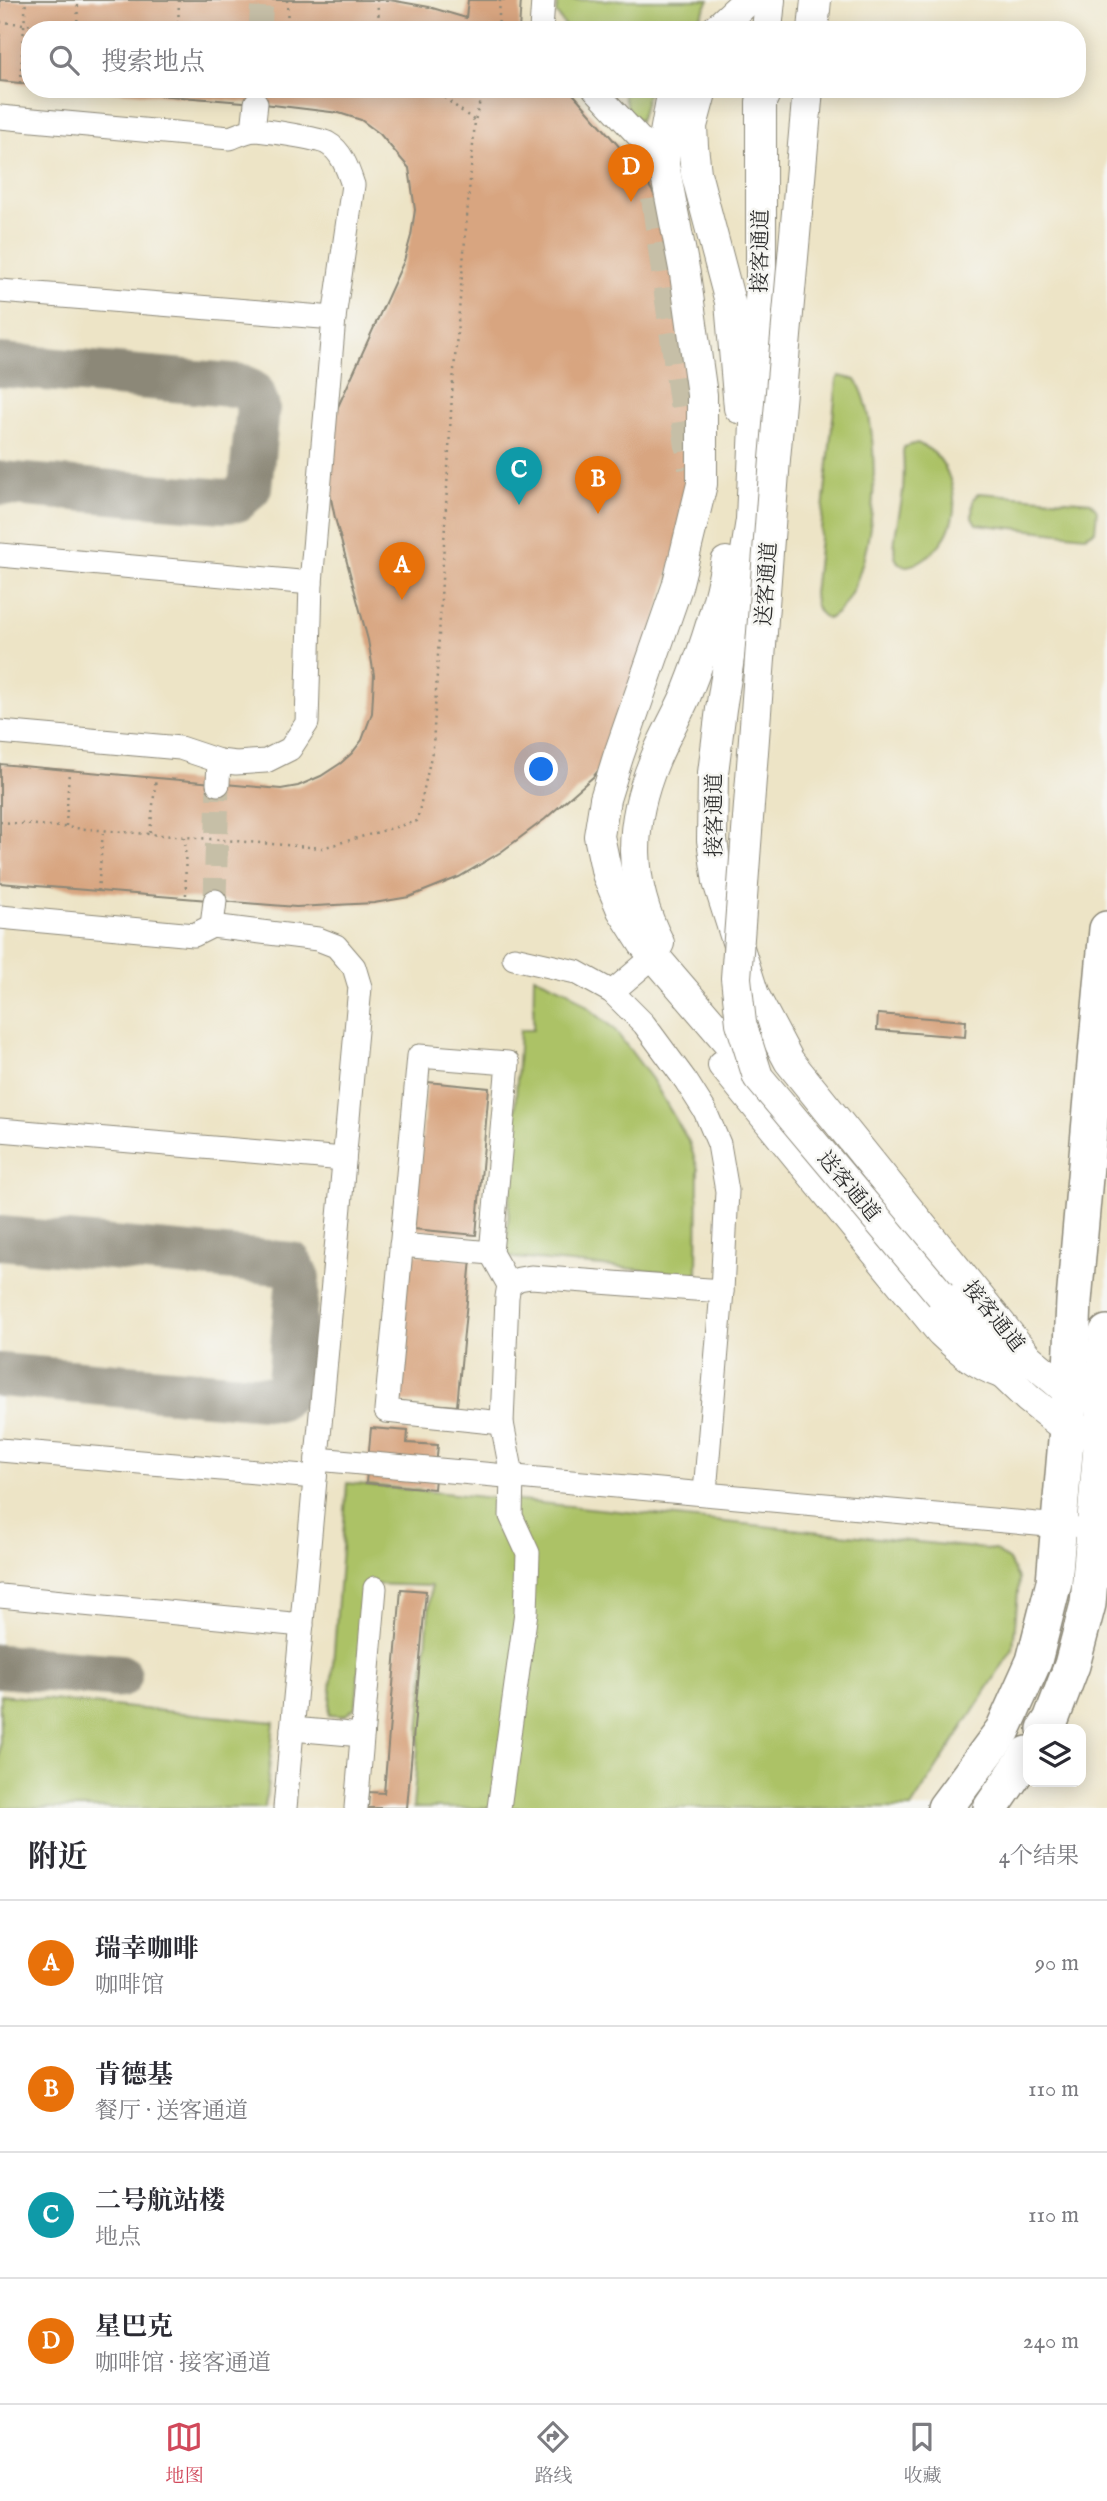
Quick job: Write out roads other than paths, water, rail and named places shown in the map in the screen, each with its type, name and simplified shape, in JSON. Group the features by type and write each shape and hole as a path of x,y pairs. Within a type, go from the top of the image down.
{"highway":[{"path":"945,1808 1003,1730 1034,1661 1054,1582 1070,1393 1074,1301 1107,929"},
{"path":"1048,1724 1072,1665 1088,1604 1107,1333"},
{"path":"991,1808 1023,1761"}],"main road":[{"path":"709,21 723,0"},
{"path":"726,21 748,0"},
{"path":"740,21 757,0"},
{"path":"768,21 770,0"},
{"path":"803,21 816,0"},
{"path":"814,21 816,0"},
{"path":"656,198 654,121 660,98"},
{"name":"送客通道","path":"671,98 665,128 664,165 685,274 702,395 702,484 677,587 611,778 602,812 599,836 604,867 622,910 643,943 941,1295 1003,1374"},
{"name":"送客通道","path":"678,982 646,915 638,880 634,831 640,801 653,764 686,695 708,636 724,571 741,468 739,391 730,303 696,173 692,126 700,98"},
{"name":"接客通道","path":"763,98 761,278 751,520 713,772 712,840 718,881 754,995 789,1061 1020,1349 1070,1393"},
{"name":"送客通道","path":"758,1077 741,1023 736,978 776,446 807,98"},
{"name":"接客通道","path":"608,758 593,819 596,864 605,891 646,964 667,995 941,1332 981,1366 1003,1374"},
{"path":"1003,1374 1067,1429 1102,1434"},
{"path":"1070,1393 1104,1395"}],"street":[{"path":"542,21 543,0"},
{"path":"602,98 653,152"},
{"path":"253,130 256,103"},
{"path":"0,117 230,138 253,130 328,143 348,168 353,185 334,318 311,583 307,723 290,749 266,761 236,763 218,772 180,748 0,732"},
{"path":"0,291 334,318"},
{"path":"0,555 311,583"},
{"path":"212,926 215,901"},
{"path":"0,917 194,935 212,926 318,939 336,946 354,967 360,987 285,1808"},
{"path":"514,958 576,972 612,992 644,1024 686,1081 705,1111 719,1144 727,1191 722,1291 705,1492"},
{"path":"612,992 646,964"},
{"path":"499,1808 526,1612 528,1553 511,1516 512,1475 502,1423 509,1286 491,1253 509,1063 419,1056 386,1411 502,1423"},
{"path":"0,1130 344,1159"},
{"path":"401,1245 491,1253"},
{"path":"509,1286 519,1279 531,1277 722,1291"},
{"path":"0,1450 316,1468 512,1475 1094,1529"},
{"path":"356,1808 374,1588"},
{"path":"0,1596 302,1625"},
{"path":"292,1729 362,1735"}],"tunnel":[{"path":"261,21 262,0"},
{"path":"656,198 693,468"},
{"path":"215,901 218,784"}],"place":[{"name":"星巴克","path":"631,202"},
{"name":"二号航站楼","path":"519,505"},
{"name":"肯德基","path":"598,514"},
{"name":"瑞幸咖啡","path":"402,600"}]}
